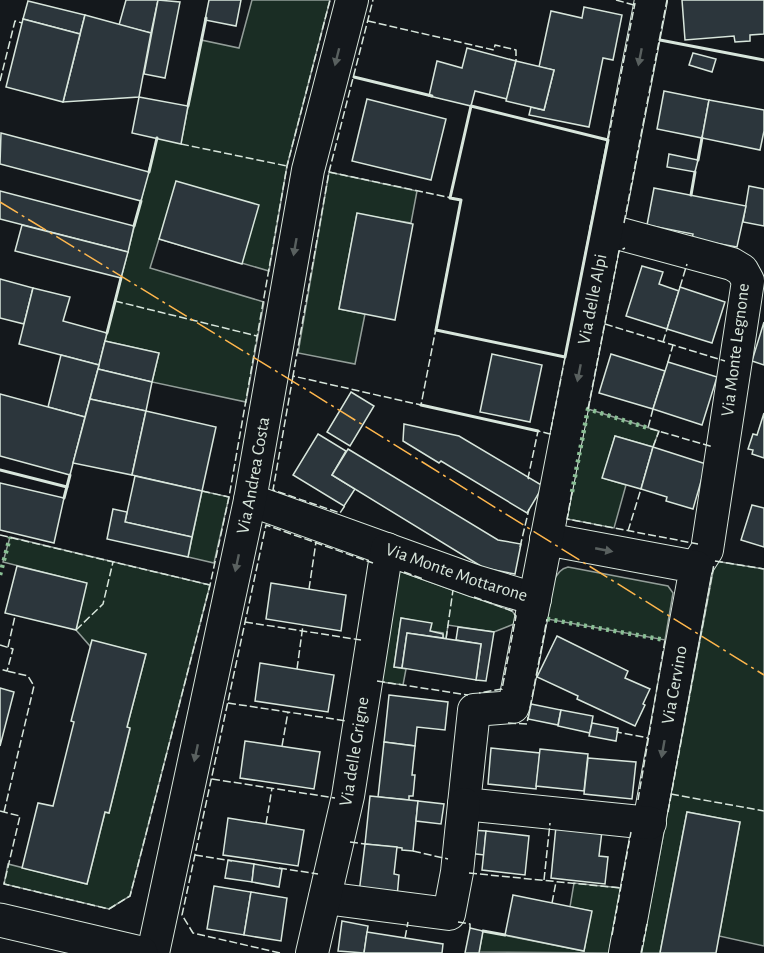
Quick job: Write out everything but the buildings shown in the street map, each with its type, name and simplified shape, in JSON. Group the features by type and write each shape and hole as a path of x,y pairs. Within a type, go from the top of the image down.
{"street":[{"name":"Via Andrea Costa","path":"153,953 250,500 308,170 352,0"},
{"name":"Via delle Alpi","path":"535,599 651,0"},
{"name":"Via Monte Legnone","path":"606,230 732,264 747,276 746,297 707,550 696,567"},
{"name":"Via Monte Mottarone","path":"250,500 475,581 535,599 514,705 510,708 474,710 457,872 449,914 325,898"},
{"path":"546,539 696,567"},
{"name":"Via delle Grigne","path":"312,953 348,796 387,549"},
{"name":"Via Cervino","path":"625,953 696,567"},
{"path":"464,804 650,823"},
{"path":"0,920 141,953"}],"green space":[{"path":"252,0 330,0 287,166 269,271 159,239 150,268 264,302 246,402 152,382 159,353 105,341 157,138 181,143 201,40 239,48"},
{"path":"329,172 417,191 411,223 357,214 339,309 365,314 355,364 298,353"},
{"path":"588,409 659,431 653,447 615,436 603,478 626,485 614,528 567,519"},
{"path":"202,491 229,497 214,563 188,557"},
{"path":"10,537 210,585 130,896 109,909 4,884 8,864 87,884 105,812 109,813 130,729 127,727 146,654 92,641 90,646 76,630 86,583 3,562"},
{"path":"715,561 764,569 764,946 719,936 740,822 687,812 660,953 641,953"},
{"path":"568,567 668,586 673,593 665,640 547,619 554,581 562,570"},
{"path":"399,571 512,611 516,616 514,624 494,632 448,625 446,639 443,638 443,633 430,631 431,624 401,618 394,667 406,669 403,685 375,681"},
{"path":"574,883 621,888 609,953 479,952 483,931 584,951 591,911 570,907"}],"hedge":[{"path":"572,492 588,409 648,428"},
{"path":"0,575 10,537"},
{"path":"547,619 665,640"}],"fence":[{"path":"0,811 20,816 4,884 109,909 130,896 210,585 229,497 287,166 330,0"},
{"path":"329,172 461,200 421,405 293,376 329,172 373,0"},
{"path":"616,0 634,5"},
{"path":"624,223 667,0"},
{"path":"529,479 538,431 550,434 635,3"},
{"path":"0,81 15,21 22,23"},
{"path":"368,21 494,50 495,45 516,50 516,61"},
{"path":"181,144 287,166"},
{"path":"588,409 619,251 625,248"},
{"path":"680,287 687,264"},
{"path":"115,301 257,336"},
{"path":"605,324 725,361"},
{"path":"663,342 667,329"},
{"path":"668,362 673,345"},
{"path":"293,376 273,490 340,513 346,504"},
{"path":"653,409 648,428 713,447"},
{"path":"653,447 659,431"},
{"path":"628,531 641,489"},
{"path":"202,491 229,497"},
{"path":"572,492 567,519 698,544"},
{"path":"520,547 529,509"},
{"path":"280,953 193,933 182,915 266,525 373,563"},
{"path":"0,535 210,585"},
{"path":"309,589 316,542"},
{"path":"715,561 764,569"},
{"path":"76,630 103,604 113,562"},
{"path":"668,812 714,564"},
{"path":"404,572 423,579"},
{"path":"446,639 453,590"},
{"path":"474,597 512,611 516,616 502,689 479,693"},
{"path":"8,647 15,616"},
{"path":"530,708 547,619"},
{"path":"245,622 361,640"},
{"path":"297,669 303,625"},
{"path":"638,800 665,640"},
{"path":"0,645 13,649 7,671 0,669"},
{"path":"4,812 34,686 28,676 7,671"},
{"path":"377,681 468,695"},
{"path":"228,703 347,721"},
{"path":"282,746 288,712"},
{"path":"508,723 527,724 528,717"},
{"path":"618,729 617,732 648,738"},
{"path":"212,779 335,798"},
{"path":"266,824 272,788"},
{"path":"671,794 764,811"},
{"path":"544,880 550,823"},
{"path":"612,935 631,832"},
{"path":"350,842 365,844"},
{"path":"413,851 448,859"},
{"path":"195,855 232,861"},
{"path":"279,868 318,874"},
{"path":"469,873 621,888"},
{"path":"552,903 556,882"},
{"path":"405,938 408,922"},
{"path":"458,922 470,924 470,928"},
{"path":"641,953 647,924"}],"wall":[{"path":"188,106 206,18"},
{"path":"660,40 764,60"},
{"path":"354,77 432,96"},
{"path":"471,106 608,140 565,357 436,330 461,200 450,198 471,106"},
{"path":"149,172 157,138"},
{"path":"698,160 702,138"},
{"path":"691,195 695,172"},
{"path":"134,226 141,201"},
{"path":"107,333 121,278"},
{"path":"421,405 538,431"},
{"path":"0,470 67,487"},
{"path":"64,498 70,475"},
{"path":"483,931 505,935"}],"power":[{"path":"0,202 764,675"}]}
